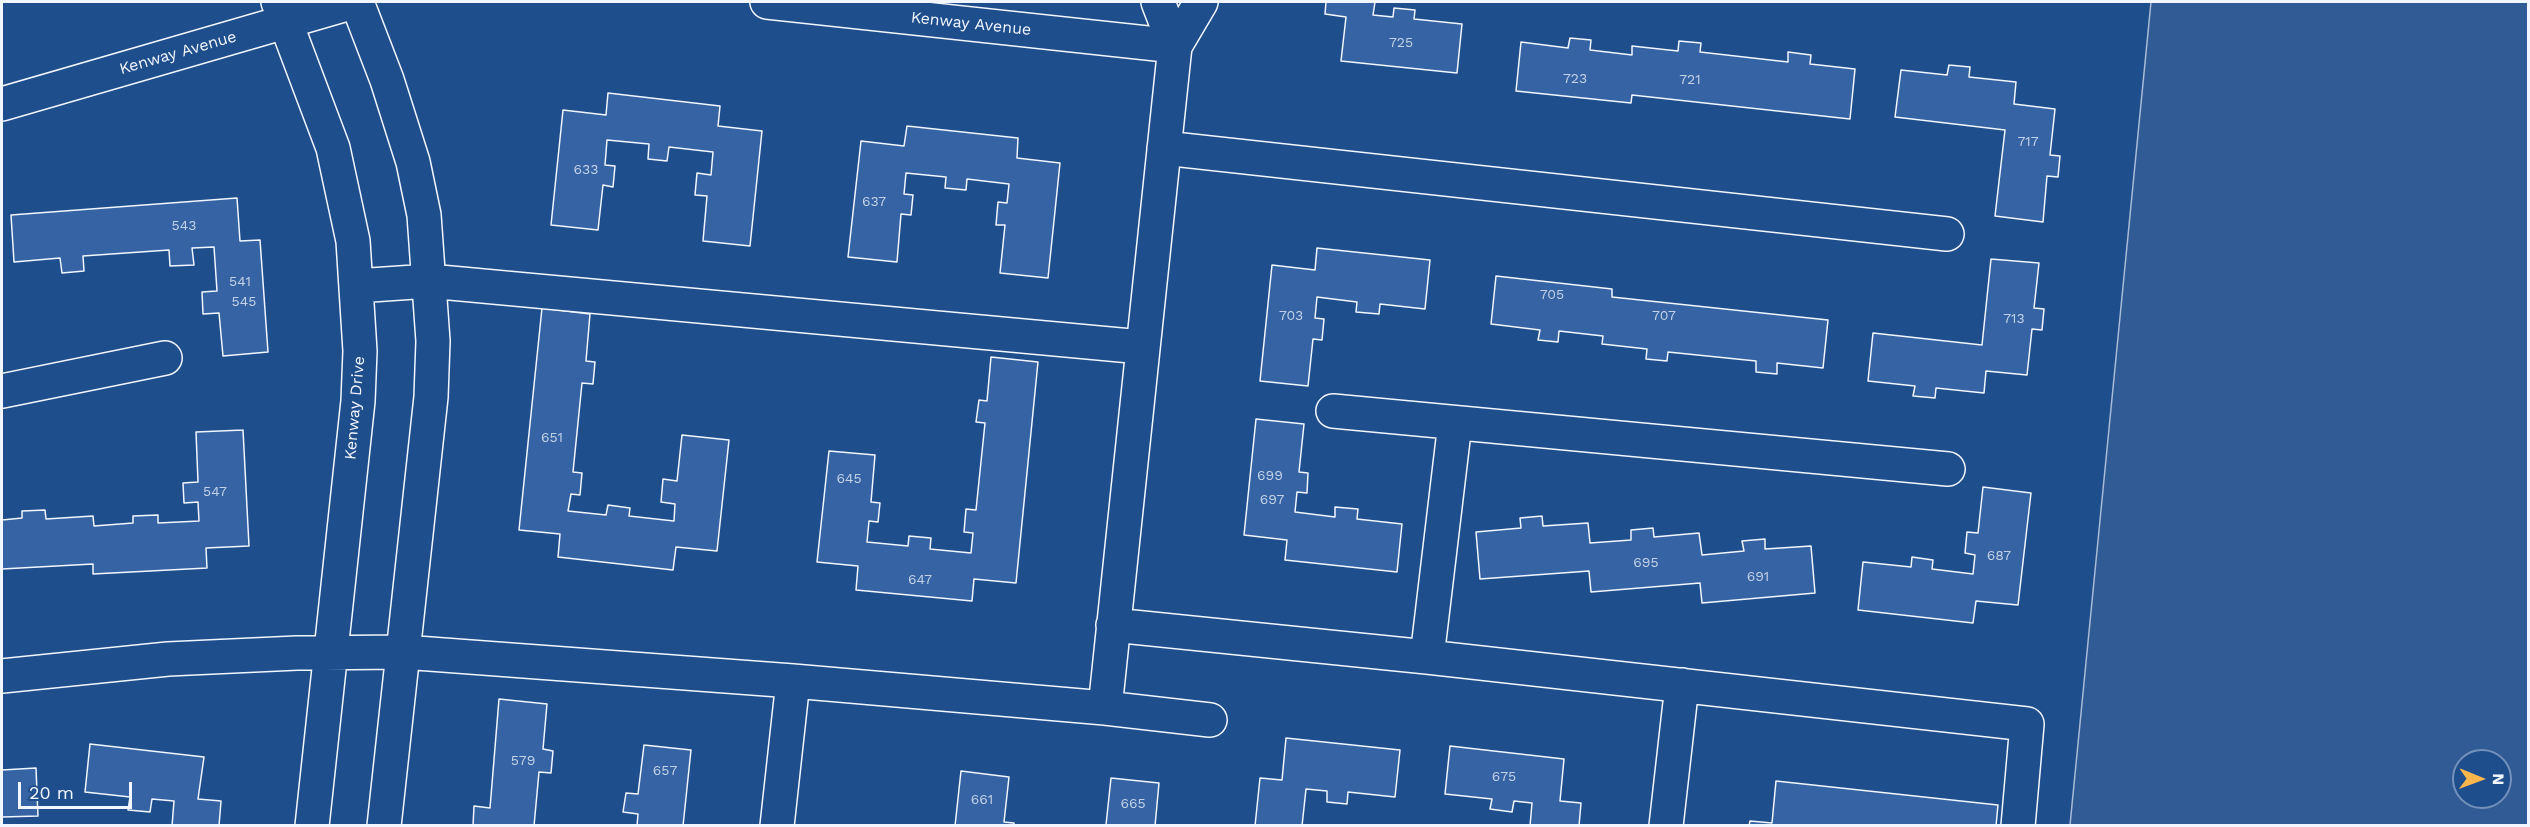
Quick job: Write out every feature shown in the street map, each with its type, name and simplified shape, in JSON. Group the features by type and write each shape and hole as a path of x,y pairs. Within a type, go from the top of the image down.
{"street":[{"name":"Kenway Avenue","path":"2,104 282,12 355,2"},
{"path":"355,2 387,80 413,162 424,215 433,341 431,397 384,825"},
{"name":"Kenway Avenue","path":"767,2 1175,46"},
{"path":"1158,2 1175,46"},
{"path":"1105,708 1175,46 1201,2"},
{"name":"Kenway Drive","path":"282,12 333,148 353,241 360,351 358,401 312,825"},
{"path":"1164,148 1947,234"},
{"path":"356,286 429,281 1142,347"},
{"path":"2,391 165,358"},
{"path":"1333,411 1948,469"},
{"path":"1427,657 1455,423"},
{"path":"1113,626 1427,657 2027,724 2018,825"},
{"path":"2,676 168,660 297,653 404,652 793,681 1105,708 1210,720"},
{"path":"777,825 793,681"},
{"path":"1666,825 1682,685"}],"shaded area":[{"path":"2151,2 2528,2 2528,825 2070,825"}],"building":[{"path":"1326,2 1375,2 1373,15 1393,17 1394,8 1415,10 1414,19 1462,24 1457,73 1341,61 1346,17 1325,14"},
{"path":"1570,38 1591,40 1590,50 1632,55 1632,46 1678,51 1679,41 1701,43 1700,52 1788,62 1788,52 1811,55 1810,64 1855,69 1850,119 1632,95 1631,103 1516,91 1521,42 1568,48"},
{"path":"1949,65 1970,67 1969,77 2016,82 2014,104 2055,109 2050,155 2060,156 2058,177 2047,176 2043,222 1995,216 2005,130 1895,117 1901,70 1947,75"},
{"path":"608,93 720,106 718,126 762,131 750,246 703,241 707,196 695,195 697,173 711,175 713,152 669,147 667,161 648,159 649,144 607,140 605,165 615,166 613,187 603,185 598,230 551,225 563,110 606,115"},
{"path":"907,126 1018,138 1017,158 1060,163 1048,278 1000,273 1005,225 996,225 998,202 1007,203 1009,184 967,179 966,190 945,188 946,177 906,173 904,194 913,195 911,215 901,214 897,262 848,257 861,141 904,146"},
{"path":"237,198 240,241 260,240 268,352 223,356 219,313 203,314 202,292 217,291 214,247 192,248 194,265 170,266 169,250 83,256 84,271 62,273 60,258 14,262 11,215"},
{"path":"1317,248 1430,260 1425,309 1380,304 1379,314 1356,312 1357,302 1317,297 1315,318 1324,319 1322,340 1313,339 1308,386 1260,381 1272,265 1315,270"},
{"path":"1991,259 2039,263 2034,308 2044,309 2042,330 2032,329 2027,375 1986,371 1984,393 1936,388 1935,398 1913,396 1915,386 1868,381 1873,333 1982,345"},
{"path":"1496,276 1612,289 1612,297 1828,320 1823,368 1777,363 1777,374 1756,372 1756,361 1668,352 1667,361 1646,359 1647,349 1602,344 1603,336 1559,331 1558,342 1538,340 1540,330 1491,324"},
{"path":"542,308 590,314 586,361 595,362 593,384 582,383 573,472 582,473 580,495 571,494 568,511 606,515 608,505 630,508 629,516 674,521 675,504 661,502 663,479 677,481 682,435 729,440 717,551 676,547 673,570 558,557 560,534 519,530"},
{"path":"991,357 1038,362 1016,583 974,579 972,601 856,590 858,566 817,562 829,451 875,455 871,502 880,503 878,522 869,521 867,542 908,546 909,536 931,538 930,549 971,553 973,533 964,532 966,509 976,510 985,423 976,422 979,400 987,401"},
{"path":"1256,419 1304,424 1299,472 1308,473 1307,493 1297,492 1295,512 1335,517 1335,507 1358,509 1357,519 1402,524 1397,572 1285,560 1287,540 1244,535"},
{"path":"243,430 249,546 206,548 207,568 93,574 93,564 2,569 2,520 22,518 22,511 45,510 46,519 93,516 94,526 133,523 133,516 158,515 158,523 199,521 198,502 184,503 183,483 198,482 196,432"},
{"path":"1983,487 2031,493 2018,605 1976,601 1973,623 1858,610 1863,562 1911,567 1912,557 1933,560 1932,569 1973,574 1975,555 1965,553 1967,532 1978,533"},
{"path":"1542,516 1543,526 1588,523 1590,543 1631,540 1631,530 1653,528 1654,537 1699,533 1702,555 1744,551 1742,541 1765,539 1765,549 1811,546 1815,593 1702,603 1700,583 1591,592 1589,571 1480,579 1476,532 1521,528 1520,518"},
{"path":"499,699 547,704 543,749 553,751 551,773 539,772 534,826 473,826 474,806 490,808"},
{"path":"1286,738 1400,750 1395,797 1348,792 1347,804 1327,802 1327,791 1306,789 1302,826 1255,826 1260,778 1282,780"},
{"path":"90,744 204,757 198,799 221,801 219,826 172,826 174,801 152,799 150,812 128,810 130,797 85,792"},
{"path":"644,745 691,750 683,826 637,826 638,814 623,812 626,793 638,794"},
{"path":"1450,746 1564,759 1560,801 1581,803 1579,826 1530,826 1532,803 1514,801 1512,812 1490,809 1492,799 1445,794"},
{"path":"36,768 38,816 2,817 2,770"},
{"path":"961,771 1009,777 1004,822 1014,823 1014,826 955,826"},
{"path":"1111,778 1159,783 1155,826 1096,826 1106,825"},
{"path":"1776,781 1998,805 1996,826 1749,826 1750,821 1772,823"}]}
